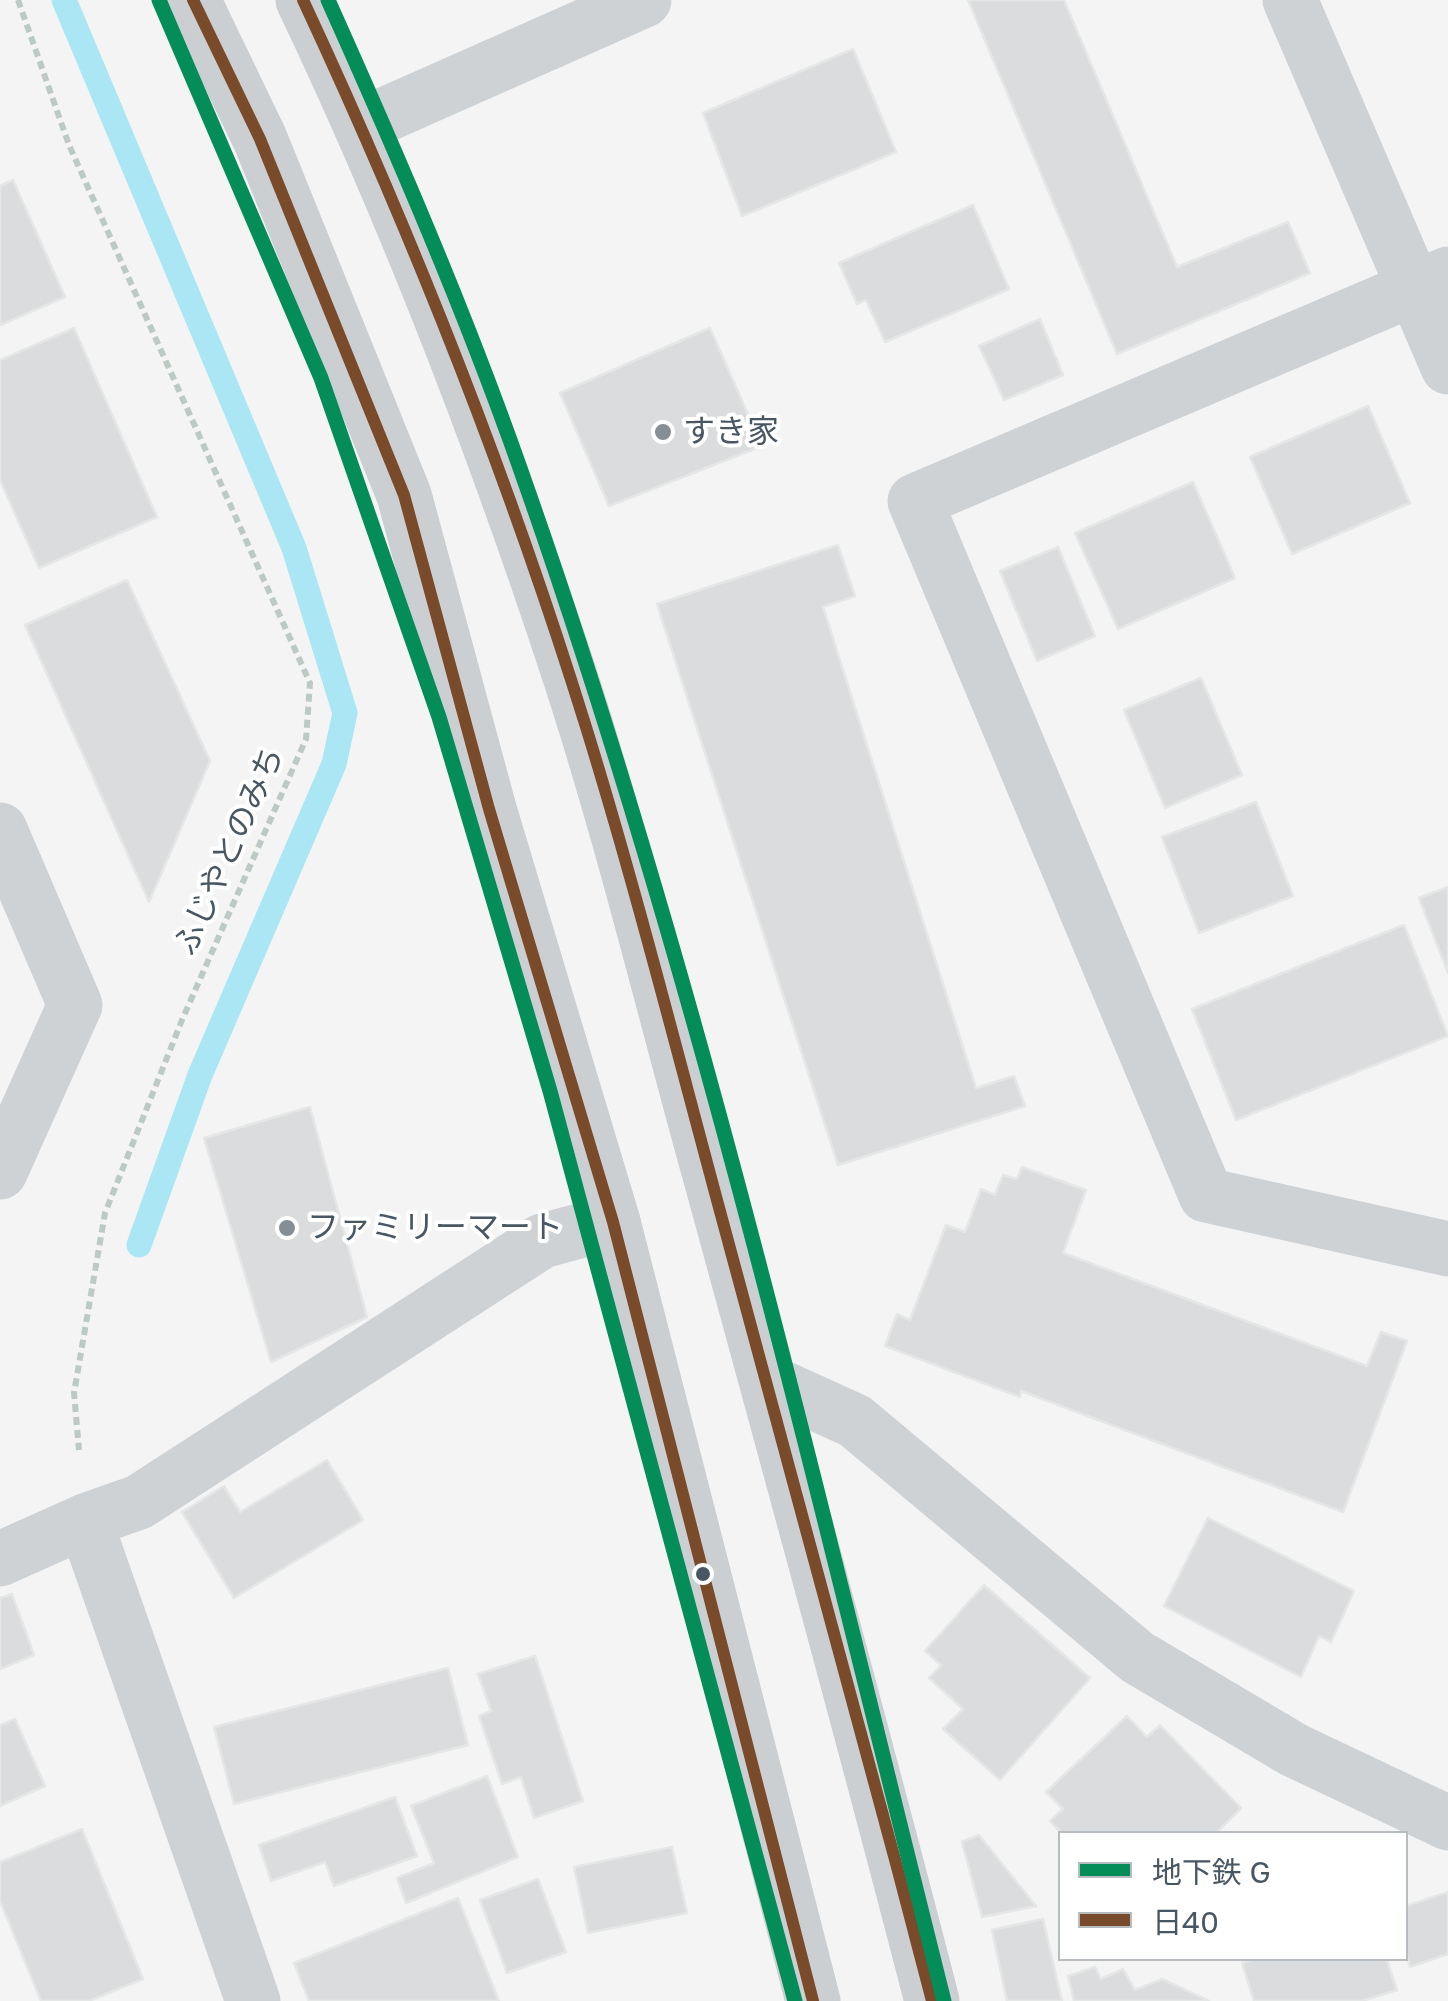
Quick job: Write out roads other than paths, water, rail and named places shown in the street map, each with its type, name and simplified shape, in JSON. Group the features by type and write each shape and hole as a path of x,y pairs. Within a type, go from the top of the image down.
{"main road":[{"path":"192,0 260,139 404,495 488,809 614,1222 813,2001"},
{"path":"303,0 362,125 442,320 568,670 617,834 767,1382 932,2001"}],"street":[{"path":"362,125 644,0"},
{"path":"1290,0 1431,281 1448,366"},
{"path":"1431,281 916,502 1206,1195 1448,1248"},
{"path":"0,830 75,1005 0,1172"},
{"path":"0,1559 84,1521 139,1502 542,1242 614,1222"},
{"path":"767,1382 855,1421 1137,1657 1294,1750 1448,1822"},
{"path":"84,1521 253,2001"}],"waterway":[{"path":"64,0 294,548 345,713 334,764 200,1075 139,1245"}],"metro line":[{"name":"G","path":"159,0 321,378 439,717 550,1091 795,2001"},
{"name":"G","path":"328,0 429,232 499,409 584,656 643,846 750,1229 944,2001"}],"place":[{"name":"すき家","path":"663,432"},
{"name":"ファミリーマート","path":"287,1228"}]}
